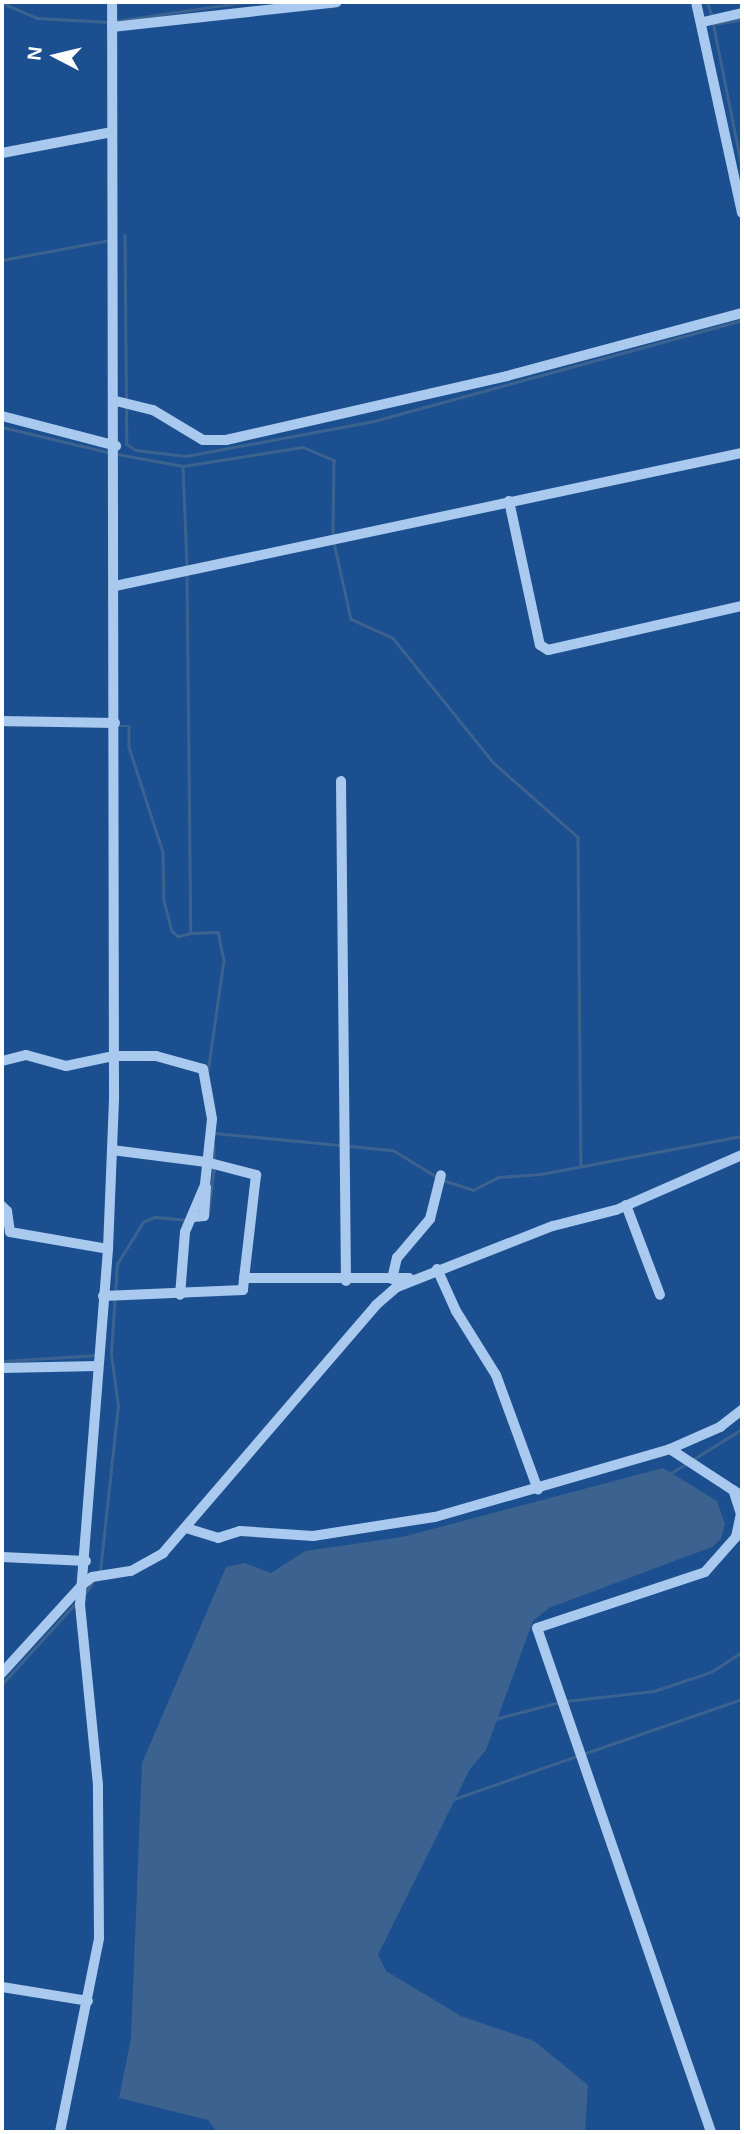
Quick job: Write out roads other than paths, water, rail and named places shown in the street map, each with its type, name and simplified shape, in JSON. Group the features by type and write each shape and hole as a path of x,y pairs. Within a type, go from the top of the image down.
{"street":[{"path":"60,2132 99,1938 98,1799 80,1626 108,1249 114,1056 116,401 112,2"},
{"path":"112,27 337,2"},
{"path":"696,2 703,22 742,213"},
{"path":"703,22 742,13"},
{"path":"2,153 112,132"},
{"path":"116,401 153,410 203,440 226,440 507,376 742,313"},
{"path":"2,416 116,446"},
{"path":"115,586 742,453"},
{"path":"509,501 540,645 548,650 742,606"},
{"path":"2,721 115,723"},
{"path":"341,781 346,1281"},
{"path":"2,1061 26,1055 66,1066 114,1056 156,1056 203,1069 212,1119 205,1185 185,1232 180,1295"},
{"path":"103,1296 180,1295 243,1290 256,1175 206,1162 112,1150"},
{"path":"2,1673 92,1577 149,1564 186,1528 376,1305 413,1278 553,1226 626,1205 742,1155"},
{"path":"392,1279 397,1258 430,1219 441,1175"},
{"path":"626,1205 660,1295"},
{"path":"2,1206 7,1212 10,1232 108,1249"},
{"path":"437,1269 456,1311 496,1375 538,1490"},
{"path":"244,1278 346,1281 413,1278"},
{"path":"2,1368 98,1366"},
{"path":"186,1528 218,1538 240,1531 313,1536 435,1517 538,1490 670,1449 720,1427 742,1410"},
{"path":"670,1449 738,1493 741,1514 736,1537 705,1572 537,1628 711,2132"},
{"path":"2,1558 86,1561"},
{"path":"2,1987 88,2001"}],"water":[{"path":"663,1468 717,1501 725,1524 721,1539 712,1547 549,1608 533,1621 486,1750 470,1769 378,1955 386,1971 461,2016 534,2041 588,2085 585,2132 217,2132 208,2120 119,2098 131,2038 142,1763 226,1567 245,1563 271,1573 305,1551 402,1537"}],"waterway":[{"path":"115,21 246,2"},
{"path":"707,2 712,15"},
{"path":"2,3 37,18 108,22"},
{"path":"715,24 742,19"},
{"path":"713,22 742,167"},
{"path":"125,235 127,444 136,450 186,456 374,421 742,320"},
{"path":"2,260 110,240"},
{"path":"2,427 111,453"},
{"path":"117,454 183,466 303,447 334,460 333,535"},
{"path":"183,466 187,567"},
{"path":"334,542 351,619 393,638 494,763 578,837 581,1165"},
{"path":"187,574 191,933 218,932 224,960 208,1073 215,1111"},
{"path":"2,726 39,726"},
{"path":"115,726 129,726 129,747 163,852 164,901 172,931 178,936 191,933"},
{"path":"215,1133 393,1150 437,1177"},
{"path":"443,1180 473,1190 499,1177 541,1174 742,1136"},
{"path":"214,1145 214,1160"},
{"path":"208,1215 214,1166"},
{"path":"100,1571 118,1406 111,1354 117,1264 143,1222 155,1217 188,1220"},
{"path":"2,1361 98,1355"},
{"path":"692,1460 742,1429"},
{"path":"671,1473 686,1464"},
{"path":"84,1595 92,1583"},
{"path":"2,1684 77,1602"},
{"path":"566,1701 654,1691 711,1672 742,1652"},
{"path":"583,1754 742,1699"},
{"path":"495,1719 560,1702"},
{"path":"454,1799 577,1756"}]}
